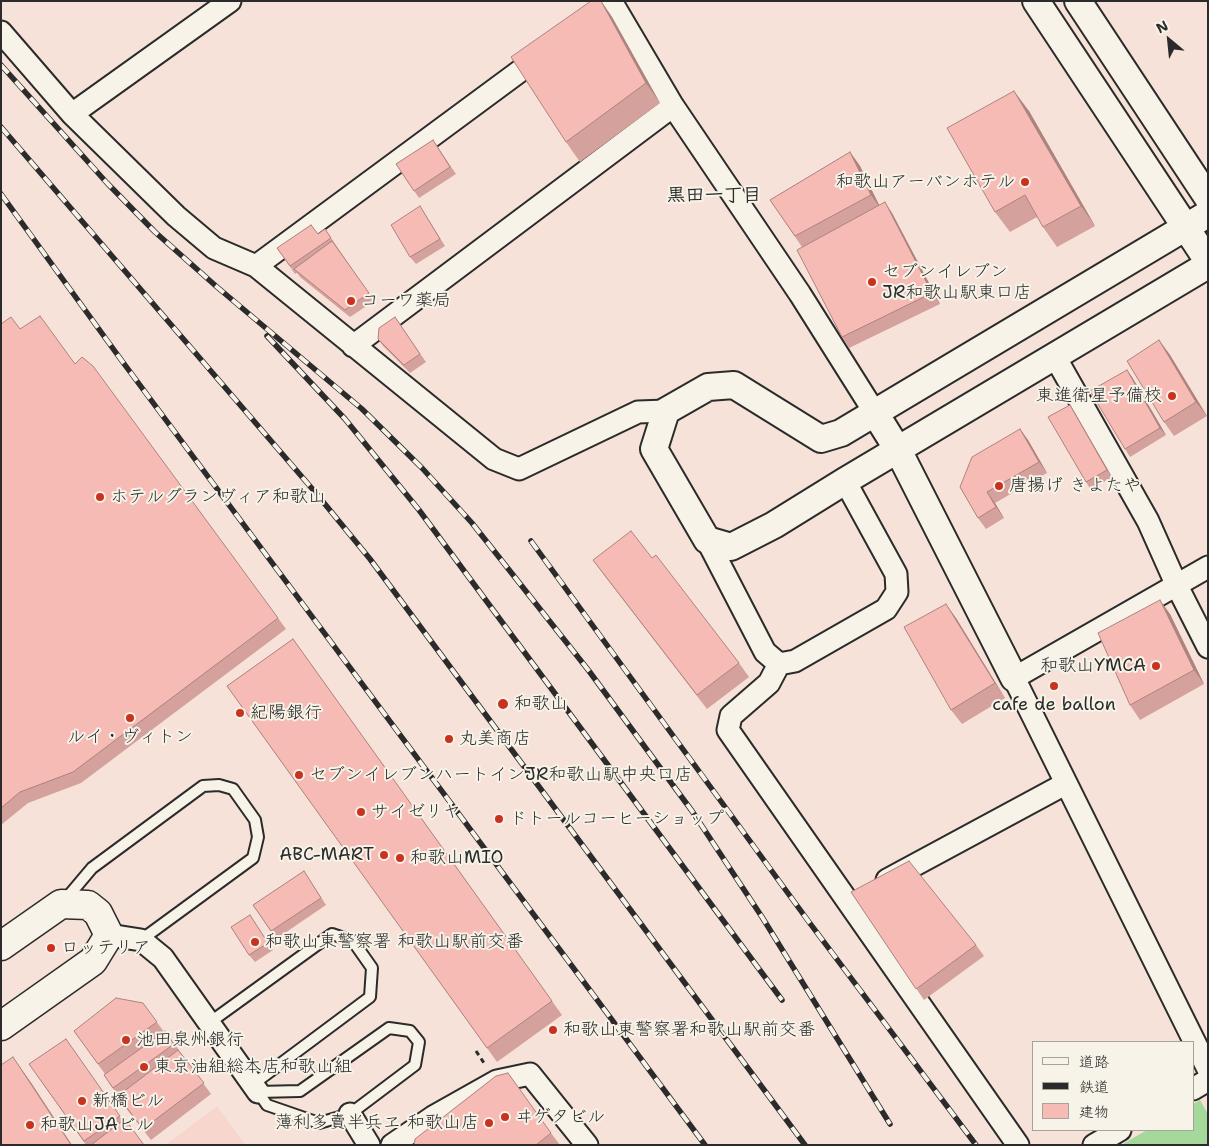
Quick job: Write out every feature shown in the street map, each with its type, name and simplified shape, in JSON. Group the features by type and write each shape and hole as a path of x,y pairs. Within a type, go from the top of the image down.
{"main road":[{"path":"1,946 62,904 88,905 98,913 109,935 93,961 1,1026"}],"street":[{"path":"72,114 230,1"},
{"path":"707,540 731,547 774,526 845,481 1208,263 1197,221 1036,1"},
{"path":"1078,1 1208,198"},
{"path":"607,8 800,294 898,450 1014,678 1194,1041"},
{"path":"1,32 72,114 176,216 214,248 256,266 494,459 519,470 638,412 666,411 708,387 734,385 821,439 841,433 1197,221"},
{"path":"256,266 511,75 558,43"},
{"path":"353,346 673,106"},
{"path":"1054,356 1148,521 1177,586 1208,647"},
{"path":"666,411 654,449 707,540 764,652 779,664 795,661 886,609 897,592 896,574 845,481"},
{"path":"1014,678 1208,567"},
{"path":"779,664 769,683 731,716 728,730 1018,1145"},
{"path":"849,901 1065,784"},
{"path":"109,935 141,940 163,958 255,1089"},
{"path":"1194,1041 1208,1069"},
{"path":"392,1145 433,1118 497,1081 530,1074 587,1145"},
{"path":"1194,1087 1208,1080"},
{"path":"350,1114 369,1145"},
{"path":"1094,1145 1118,1131"}],"lane":[{"path":"62,904 92,868 203,786 219,785 233,789 255,820 258,837 253,858 141,940"},
{"path":"208,1023 332,934 353,941 372,968 370,997 255,1089"},
{"path":"389,1028 410,1031 419,1042 415,1065 350,1114 319,1123 267,1105 255,1089 300,1091 389,1028"}],"shaded area":[{"path":"217,1106 246,1145 166,1145"}],"green space":[{"path":"1200,1100 1208,1114 1208,1145 1121,1145 1145,1131 1194,1131 1194,1103"}],"building":[{"path":"591,1 601,1 646,83 566,142 511,57"},
{"name":"和歌山アーバンホテル","path":"1014,91 1081,206 1043,227 1025,195 995,212 947,128"},
{"path":"433,140 450,167 414,191 396,164"},
{"path":"850,152 871,195 795,236 770,200"},
{"name":"セブンイレブン JR和歌山駅東口店","path":"885,202 932,293 842,337 797,250"},
{"path":"420,206 440,239 410,257 391,225"},
{"path":"311,225 318,234 325,229 331,238 290,266 277,248"},
{"path":"332,241 369,293 345,310 294,269"},
{"path":"40,316 75,364 82,357 93,366 278,618 73,772 20,792 1,808 1,324 11,317 20,329"},
{"path":"395,317 420,354 404,365 378,339 379,328"},
{"name":"東進衛星予備校","path":"1159,340 1196,402 1164,422 1127,361"},
{"path":"1127,370 1160,428 1125,449 1090,391"},
{"path":"1070,405 1107,470 1086,482 1048,417"},
{"name":"唐揚げ きよたや","path":"1020,429 1039,462 987,492 996,507 978,518 960,487 972,457"},
{"path":"631,531 652,558 656,555 739,663 697,695 593,560"},
{"name":"和歌山YMCA","path":"1160,600 1194,670 1130,705 1098,633"},
{"path":"946,604 995,683 951,710 904,627"},
{"name":"和歌山MIO","path":"293,639 552,1001 487,1048 227,686"},
{"path":"909,861 976,945 916,989 851,892"},
{"path":"304,871 321,898 271,931 253,905"},
{"name":"和歌山東警察署 和歌山駅前交番","path":"250,915 268,943 249,955 231,927"},
{"path":"116,998 143,1003 157,1022 98,1064 74,1031"},
{"path":"165,1031 174,1044 113,1088 104,1075"},
{"name":"新橋ビル","path":"66,1039 120,1116 84,1141 29,1064"},
{"path":"178,1050 204,1083 143,1129 118,1096"},
{"name":"和歌山JAビル","path":"13,1057 71,1145 1,1145 1,1065"},
{"name":"ヰゲタビル","path":"508,1073 551,1133 536,1145 414,1145 415,1139 496,1076"},
{"path":"125,1119 144,1145 91,1145"}],"railway":[{"path":"1,65 107,183 155,232 217,287 362,409 422,468 472,523 589,671 692,811 762,917 890,1124"},
{"path":"1,127 315,492 370,559 805,1145"},
{"path":"1,194 122,361 705,1145"},
{"path":"267,336 345,419 419,510 782,1000"},
{"path":"531,541 809,922 976,1145"}],"place":[{"name":"和歌山アーバンホテル","path":"1025,182"},
{"name":"セブンイレブン JR和歌山駅東口店","path":"872,282"},
{"name":"コーワ薬局","path":"351,301"},
{"name":"東進衛星予備校","path":"1172,396"},
{"name":"唐揚げ きよたや","path":"999,486"},
{"name":"ホテルグランヴィア和歌山","path":"100,497"},
{"name":"和歌山YMCA","path":"1156,666"},
{"name":"cafe de ballon","path":"1054,686"},
{"name":"和歌山","path":"503,704"},
{"name":"紀陽銀行","path":"240,713"},
{"name":"ルイ・ヴィトン","path":"130,718"},
{"name":"丸美商店","path":"449,739"},
{"name":"セブンイレブンハートインJR和歌山駅中央口店","path":"299,775"},
{"name":"サイゼリヤ","path":"361,812"},
{"name":"ドトールコーヒーショップ","path":"499,819"},
{"name":"ABC-MART","path":"384,855"},
{"name":"和歌山MIO","path":"400,858"},
{"name":"和歌山東警察署 和歌山駅前交番","path":"255,942"},
{"name":"ロッテリア","path":"51,948"},
{"name":"和歌山東警察署和歌山駅前交番","path":"553,1030"},
{"name":"池田泉州銀行","path":"126,1040"},
{"name":"東京油組総本店和歌山組","path":"144,1067"},
{"name":"新橋ビル","path":"82,1101"},
{"name":"ヰゲタビル","path":"505,1117"},
{"name":"薄利多賣半兵ヱ 和歌山店","path":"489,1123"},
{"name":"和歌山JAビル","path":"30,1125"}],"district":[{"name":"黒田一丁目","path":"714,196"}]}
